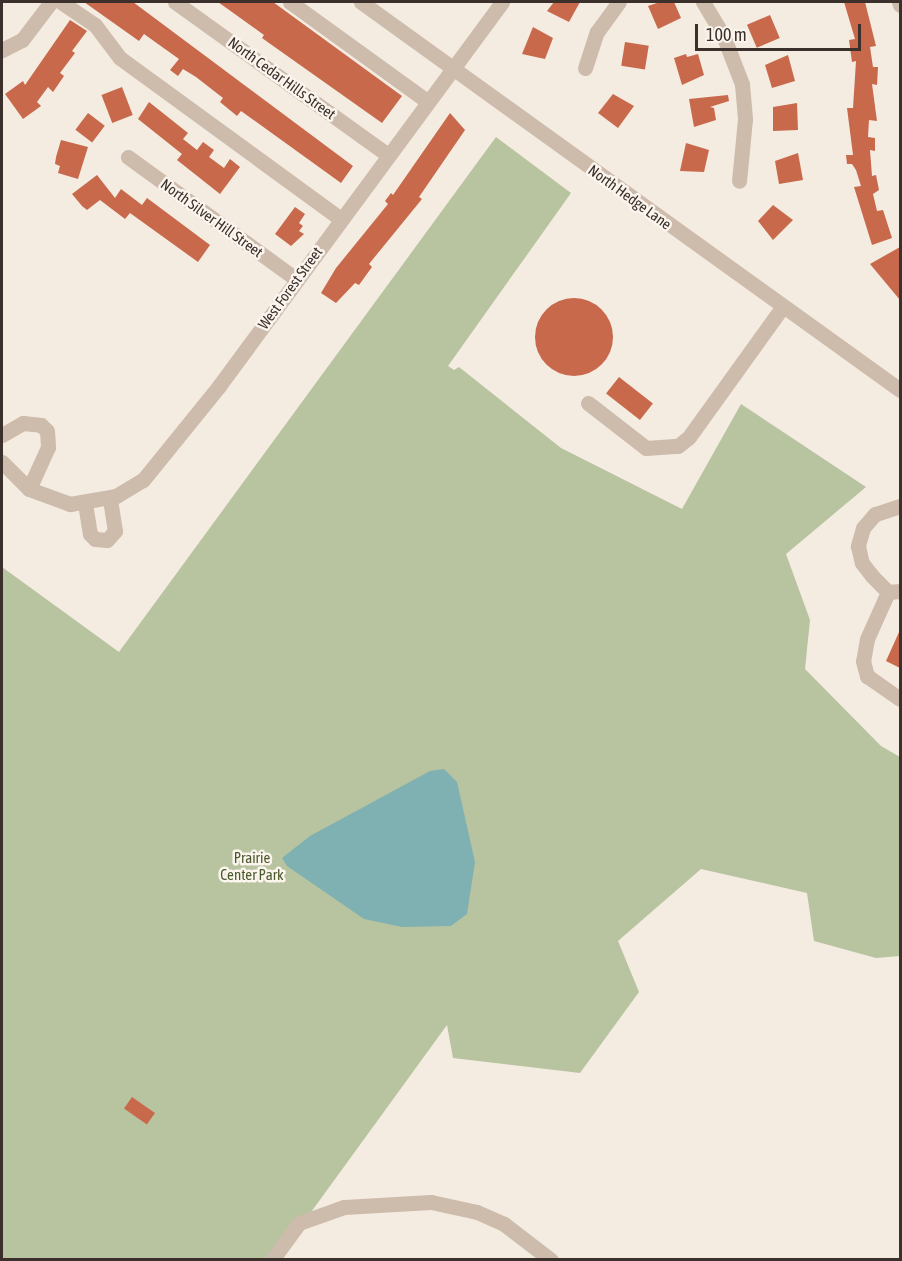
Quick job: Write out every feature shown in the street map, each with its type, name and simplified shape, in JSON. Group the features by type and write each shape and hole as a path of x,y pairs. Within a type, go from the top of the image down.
{"street":[{"path":"2,50 22,40 51,2"},
{"path":"61,2 95,25 109,48 120,57 341,219"},
{"name":"North Cedar Hills Street","path":"175,2 388,155"},
{"path":"290,2 428,102"},
{"name":"North Hedge Lane","path":"361,2 900,390"},
{"name":"West Forest Street","path":"29,489 51,499 85,503 113,497 143,480 214,393 502,2"},
{"path":"585,68 597,32 619,2"},
{"path":"703,2 723,35 742,84 745,119 739,181"},
{"name":"North Silver Hill Street","path":"128,157 296,279"},
{"path":"588,403 646,448 678,446 689,437 783,306"},
{"path":"2,435 23,423 40,424 47,431 48,447 29,489 2,462"},
{"path":"85,503 90,534 94,539 107,540 115,531 113,497"},
{"path":"900,506 875,514 863,528 858,546 862,563 894,591 867,639 863,661 867,676 900,699"},
{"path":"272,1260 299,1223 344,1207 421,1202 477,1212 504,1224 551,1260"}],"green space":[{"name":"Prairie Center Park","path":"496,137 571,193 448,366 454,370 459,367 561,448 682,509 741,404 866,487 786,554 810,620 805,669 881,746 900,757 900,956 876,958 814,941 807,893 701,869 618,941 639,992 580,1073 453,1058 447,1025 277,1259 2,1259 2,567 119,652"}],"water":[{"path":"444,769 457,782 475,862 467,914 451,926 402,927 364,919 287,866 282,858 310,836 430,771"}],"building":[{"path":"84,2 133,2 353,166 341,183 241,111 237,116 220,102 223,98 196,77 183,69 178,76 170,70 179,59 144,34 139,41"},
{"path":"218,2 273,2 402,96 382,123 262,38 264,35"},
{"path":"554,2 580,2 569,22 547,11"},
{"path":"660,2 674,2 681,18 658,29 648,6"},
{"path":"844,2 865,2 876,46 870,47 873,67 878,67 877,85 872,84 877,121 869,120 868,137 875,138 875,151 870,150 872,176 876,175 879,190 873,194 877,211 883,210 892,238 872,245 854,187 861,186 856,170 852,164 847,164 846,155 853,155 847,108 853,108 856,61 852,62 849,40 855,39"},
{"path":"770,15 780,38 757,48 747,25"},
{"path":"70,20 87,31 72,51 75,53 60,73 64,76 53,92 48,87 37,102 41,106 23,119 5,94 23,81 25,85"},
{"path":"533,27 553,38 545,59 522,54"},
{"path":"625,42 649,46 645,69 621,66"},
{"path":"686,54 687,57 698,54 704,75 682,85 674,58"},
{"path":"788,55 795,81 772,88 765,65"},
{"path":"122,87 133,115 112,123 101,95"},
{"path":"613,94 634,106 618,128 598,113"},
{"path":"728,95 729,101 710,107 714,108 716,120 694,127 689,99"},
{"path":"149,102 188,133 183,139 197,150 203,142 214,150 209,157 224,168 230,159 240,167 220,194 177,160 182,154 138,119"},
{"path":"797,103 798,130 773,131 773,107"},
{"path":"88,113 105,126 92,142 75,130"},
{"path":"450,113 465,130 419,197 422,199 369,264 372,267 359,285 355,283 336,303 321,293 336,268 388,204 385,201 391,193 393,195"},
{"path":"61,140 88,147 78,179 58,173 60,166 55,164"},
{"path":"686,143 709,150 704,172 680,171"},
{"path":"798,153 803,180 779,184 775,161"},
{"path":"97,175 115,198 121,189 142,205 147,198 210,245 198,262 130,213 125,219 100,200 87,210 82,206 72,194"},
{"path":"773,205 793,220 773,240 758,221"},
{"path":"295,207 305,214 299,223 303,226 299,231 304,234 291,246 275,234"},
{"path":"900,247 900,300 870,264"},
{"path":"574,298 589,301 602,309 610,322 613,337 610,352 602,365 589,373 574,376 559,373 546,365 538,352 535,337 538,322 546,309 559,301"},
{"path":"619,377 653,403 640,420 606,394"},
{"path":"900,630 900,668 886,661"},
{"path":"132,1097 155,1113 147,1125 124,1108"}]}
